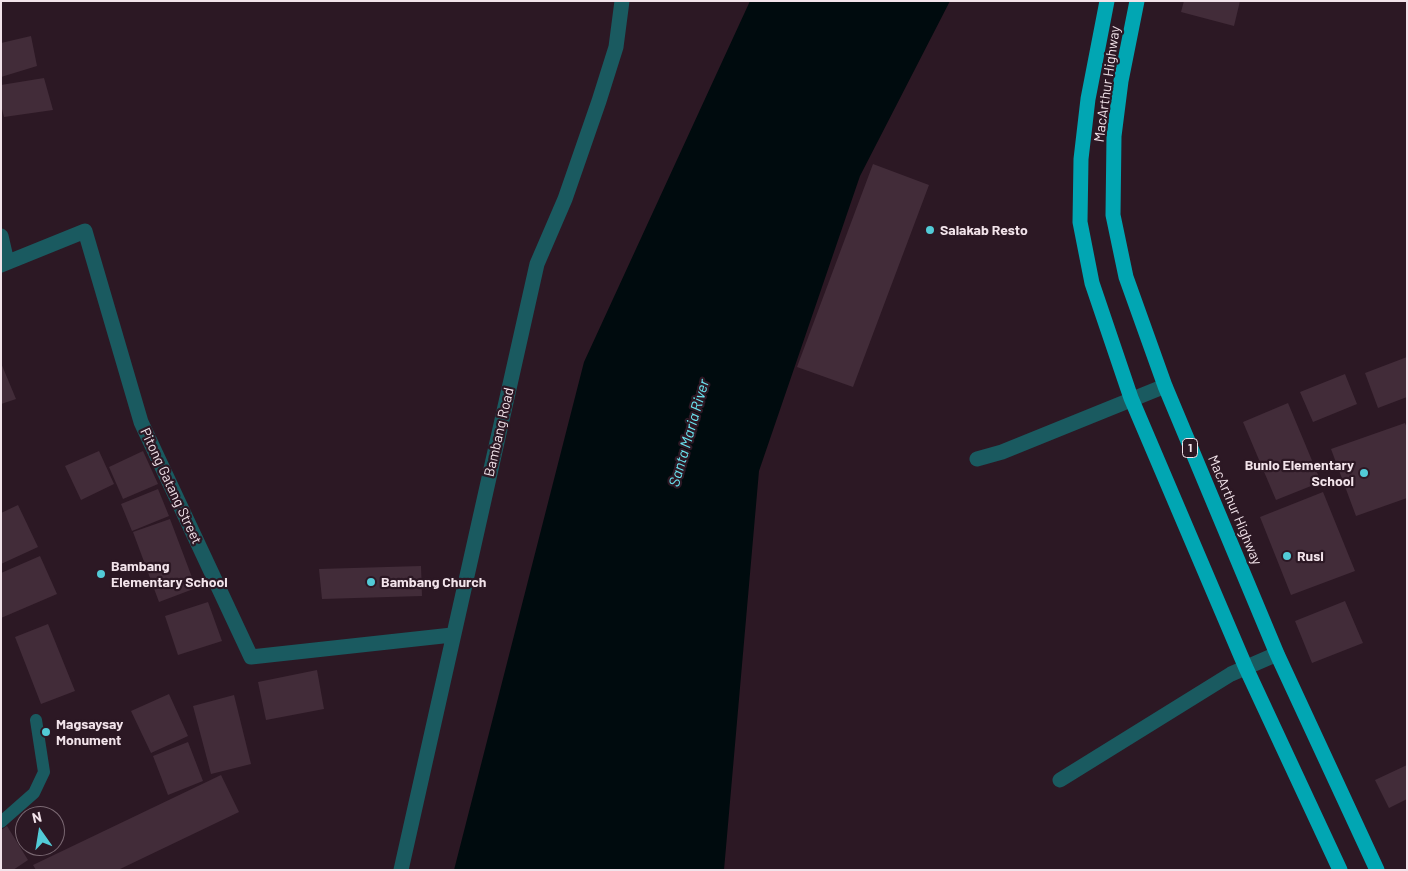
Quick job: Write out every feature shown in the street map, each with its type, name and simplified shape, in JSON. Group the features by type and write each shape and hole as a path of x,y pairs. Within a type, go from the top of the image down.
{"highway":[{"name":"MacArthur Highway","path":"1107,1 1088,99 1081,159 1080,222 1092,283 1131,398 1246,668 1340,870"},
{"name":"MacArthur Highway","path":"1137,1 1121,81 1114,136 1113,215 1126,277 1165,386 1277,654 1377,870"}],"street":[{"name":"Bambang Road","path":"400,870 537,264 565,199 599,101 616,47 622,1"},
{"name":"Pitong Gatang Street","path":"4,263 85,231 141,422 251,657 452,635"},
{"path":"1,236 4,263"},
{"path":"977,459 1002,452 1131,398 1165,386"},
{"path":"1060,780 1231,674 1277,654"}],"lane":[{"path":"1,822 34,793 44,772 36,720"}],"water":[{"name":"Santa Maria River","path":"750,1 950,1 860,176 759,471 724,870 454,870 584,362"}],"building":[{"path":"1184,1 1240,1 1234,26 1181,12"},
{"path":"31,36 37,66 1,77 1,43"},
{"path":"44,78 53,110 4,117 1,105 1,85"},
{"path":"873,164 929,185 853,387 797,367"},
{"path":"1407,357 1407,397 1378,408 1365,373"},
{"path":"1,363 16,399 1,404"},
{"path":"1345,374 1357,404 1313,422 1300,392"},
{"path":"1288,403 1321,482 1276,500 1243,422"},
{"path":"1405,423 1407,428 1407,498 1356,516 1331,449"},
{"path":"99,451 114,484 81,500 65,466"},
{"path":"143,451 158,484 123,499 109,467"},
{"path":"158,489 169,516 132,531 121,504"},
{"path":"1323,492 1355,571 1291,595 1260,517"},
{"path":"18,505 38,547 1,564 1,513"},
{"path":"170,519 196,588 159,602 133,532"},
{"path":"40,556 57,594 1,618 1,573"},
{"name":"Bambang Church","path":"421,566 422,596 322,599 319,569"},
{"path":"1345,601 1363,643 1312,663 1295,621"},
{"path":"208,602 222,641 178,655 165,616"},
{"path":"48,624 75,691 41,704 15,637"},
{"path":"317,670 324,709 266,720 258,682"},
{"path":"169,694 188,736 151,753 131,711"},
{"path":"234,695 251,764 211,774 193,706"},
{"path":"188,742 203,781 168,795 153,756"},
{"path":"1407,765 1407,799 1389,808 1375,780"},
{"path":"221,775 239,812 118,870 36,870 33,865 52,856 65,856 65,850"},
{"path":"7,826 15,839 15,856 26,856 28,860 13,870 1,870 1,830"}],"place":[{"name":"Salakab Resto","path":"930,230"},
{"name":"Bunlo Elementary School","path":"1364,473"},
{"name":"Rusi","path":"1287,556"},
{"name":"Bambang Elementary School","path":"101,574"},
{"name":"Bambang Church","path":"371,582"},
{"name":"Magsaysay Monument","path":"46,732"}]}
